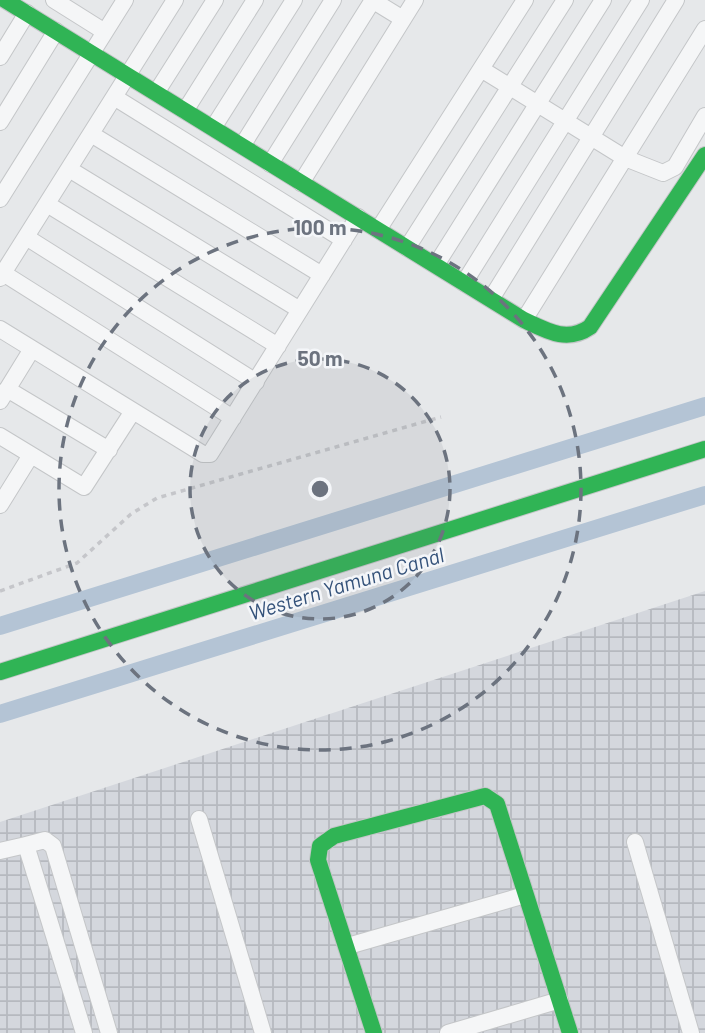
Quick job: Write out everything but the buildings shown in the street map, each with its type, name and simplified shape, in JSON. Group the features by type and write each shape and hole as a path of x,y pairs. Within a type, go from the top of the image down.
{"street":[{"path":"5,0 524,320 569,336 580,335 590,327 705,155"},
{"path":"54,0 104,32"},
{"path":"174,0 2,276 233,418"},
{"path":"156,93 215,0"},
{"path":"185,111 255,0"},
{"path":"213,128 294,0"},
{"path":"242,146 333,0"},
{"path":"270,164 373,0 403,19"},
{"path":"301,183 415,0"},
{"path":"378,230 525,0"},
{"path":"407,248 565,0"},
{"path":"436,265 603,0"},
{"path":"464,283 641,0"},
{"path":"491,299 676,0"},
{"path":"0,199 121,1"},
{"path":"0,57 27,13"},
{"path":"524,320 705,29"},
{"path":"0,122 56,31"},
{"path":"481,69 625,158 663,173 671,172 705,116"},
{"path":"114,97 344,240"},
{"path":"91,134 322,275"},
{"path":"69,169 300,310"},
{"path":"47,204 278,346"},
{"path":"0,328 206,455 212,453 358,217"},
{"path":"26,237 256,382"},
{"path":"33,349 4,395 109,450"},
{"path":"0,436 84,487 133,411"},
{"path":"0,672 705,449"},
{"path":"0,505 4,488 31,455"},
{"path":"374,1033 318,860 320,846 334,836 478,796 490,797 497,804 570,1033"},
{"path":"199,819 262,1033"},
{"path":"0,851 45,840 53,846 109,1033"},
{"path":"635,842 691,1033"},
{"path":"26,845 84,1033"},
{"path":"348,946 525,895"},
{"path":"448,1033 559,1000"}],"path":[{"path":"0,591 77,563 131,514 157,498 441,417"}],"shaded area":[{"path":"705,591 705,1033 0,1033 0,822"}],"waterway":[{"path":"0,626 705,406"},
{"name":"Western Yamuna Canal","path":"0,714 705,495"}],"traffic: fast":[{"path":"5,0 524,320 557,334 573,334 590,327 705,155"},
{"path":"0,672 705,449"},
{"path":"374,1033 318,860 320,846 334,836 485,796 497,804 570,1033"}]}
